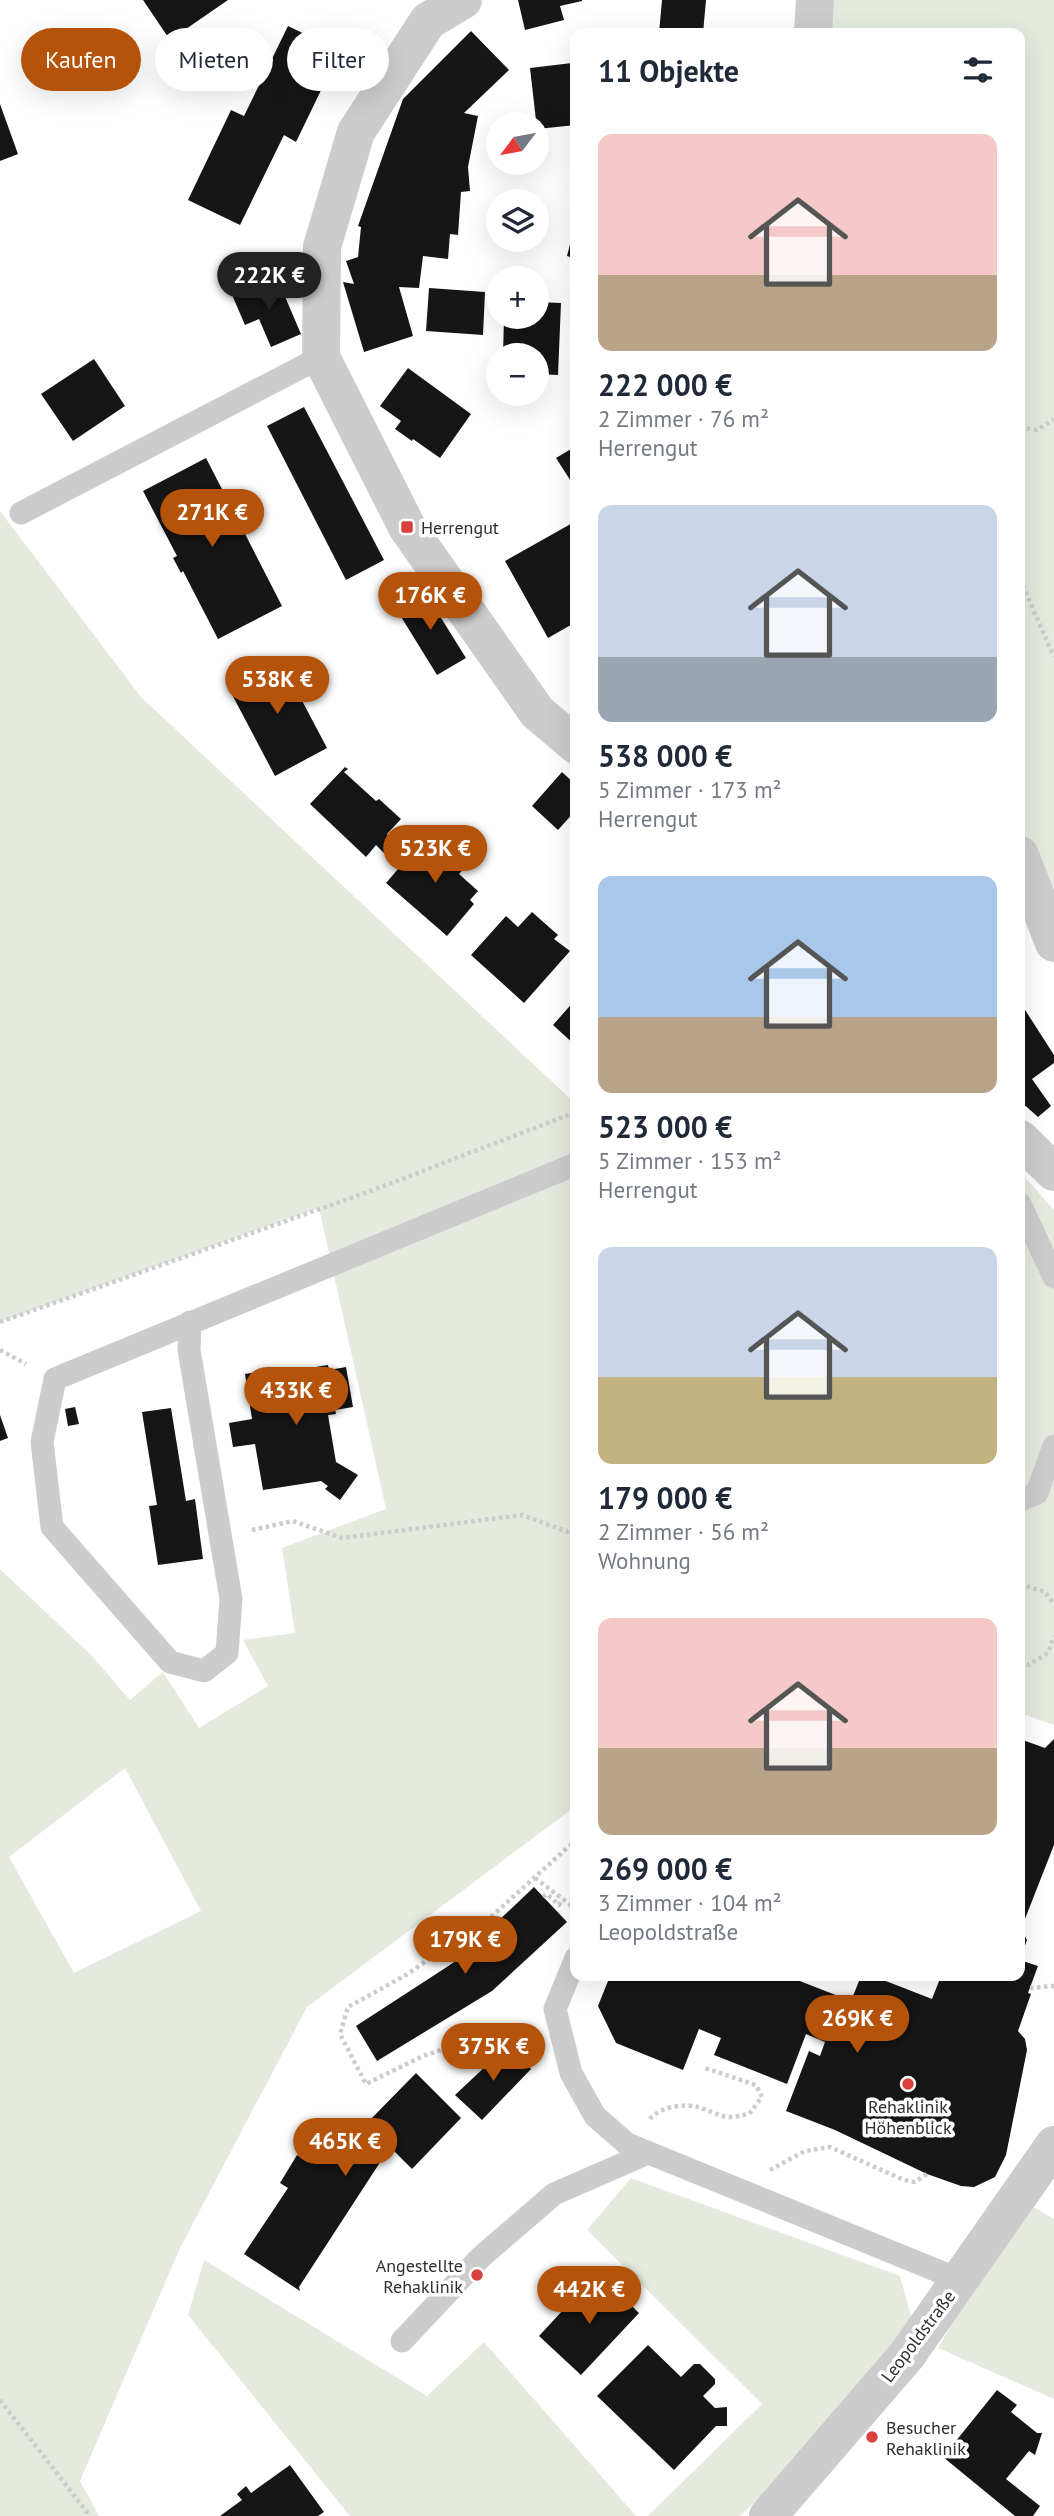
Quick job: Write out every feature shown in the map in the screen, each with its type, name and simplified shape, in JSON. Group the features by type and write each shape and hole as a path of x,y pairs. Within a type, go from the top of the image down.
{"street":[{"path":"463,0 428,21 356,132 322,247 321,357 407,527 537,712 570,740"},
{"path":"813,28 815,0"},
{"path":"1025,868 1054,943"},
{"path":"1025,1144 1054,1172"},
{"name":"Leopoldstraße","path":"768,2516 907,2356 1054,2144"}],"lane":[{"path":"22,513 321,357"},
{"path":"190,1322 189,1350 230,1599 226,1653 204,1671 170,1662 52,1527 42,1442 55,1379 190,1322 570,1166"},
{"path":"1025,1215 1054,1277"},
{"path":"1025,1498 1037,1493 1054,1446"},
{"path":"570,1973 555,2009 571,2073 595,2116 627,2144 960,2280"},
{"path":"402,2341 481,2257 554,2194 641,2150"}],"path":[{"path":"1025,428 1037,430 1054,419"},
{"path":"1025,590 1054,657"},
{"path":"0,1322 368,1192 570,1114"},
{"path":"221,1538 293,1521 342,1538 522,1516 570,1533"},
{"path":"1025,1586 1045,1592 1054,1604"},
{"path":"1025,1664 1028,1665 1048,1653 1054,1636"},
{"path":"560,2028 482,2036 423,2056 366,2084 340,2034 348,2007 406,1975 494,1915 570,1846"},
{"path":"535,1878 570,1904"},
{"path":"543,1897 547,1894 559,1905 563,1899"},
{"path":"1030,1988 1054,1986"},
{"path":"641,2150 641,2129 655,2112 672,2107 697,2106 732,2117 748,2114 762,2097 757,2085 705,2068"},
{"path":"750,2195 759,2179 775,2165 805,2151 830,2147 904,2180 915,2182 927,2174"},
{"path":"0,2400 90,2516"}],"shaded area":[{"path":"815,0 1054,0 1054,943 1025,868 1025,28 813,28"},
{"path":"0,511 141,697 570,1098 570,1810 307,2007 180,2248 80,2481 99,2516 0,2516 0,1569 92,1656 130,1700 163,1672 199,1728 268,1686 243,1640 295,1633 282,1548 386,1509 319,1208 0,1322","holes":["125,1768 201,1911 74,1973 9,1857"]},
{"path":"1025,1178 1054,1210 1054,1725 1025,1715"},
{"path":"631,2178 900,2276 913,2324 808,2451 740,2516 648,2516 762,2404 587,2230"},
{"path":"1023,2201 1054,2219 1054,2399 938,2348"},
{"path":"204,2260 427,2396 484,2342 636,2516 350,2516 188,2315"}],"building":[{"path":"143,0 228,0 187,28 162,28"},
{"path":"518,0 582,1 560,6 564,20 525,30"},
{"path":"662,0 706,0 703,28 659,28"},
{"path":"287,28 287,91 321,91 296,142 284,135 240,225 188,200 231,110 244,116 256,91 273,91 273,57"},
{"path":"471,31 509,70 464,113 478,116 468,167 470,191 461,192 458,235 450,234 448,259 423,256 419,288 399,287 413,336 364,352 343,282 354,284 346,261 358,257 361,227 358,226 403,99"},
{"path":"570,63 570,126 550,128 550,112 535,112 530,68"},
{"path":"0,104 18,154 0,161"},
{"path":"277,278 301,334 271,347 259,319 245,325 233,297"},
{"path":"429,288 485,292 483,335 426,331"},
{"path":"549,302 561,303 558,375 549,375 549,343 503,343 504,329 549,329"},
{"path":"94,359 125,406 73,441 41,394"},
{"path":"408,368 471,414 440,458 395,429 401,421 380,406"},
{"path":"304,407 384,560 346,580 267,426"},
{"path":"570,450 570,480 556,458"},
{"path":"206,458 282,606 218,639 183,571 181,573 173,558 177,556 143,491"},
{"path":"570,524 570,625 548,638 505,561"},
{"path":"423,589 466,658 437,675 395,607"},
{"path":"279,657 327,748 275,776 227,685"},
{"path":"345,767 348,769 344,772 401,819 387,834 397,844 387,856 376,845 366,857 310,804"},
{"path":"562,772 570,779 570,817 558,830 532,806"},
{"path":"437,836 468,864 459,874 478,891 470,900 474,904 447,936 386,883 422,841 428,846"},
{"path":"532,912 558,935 554,939 570,951 524,1003 471,955 506,916 518,927"},
{"path":"570,1006 570,1041 553,1025"},
{"path":"1025,1010 1054,1055 1054,1063 1032,1079 1051,1106 1038,1117 1025,1105"},
{"path":"328,1365 329,1370 346,1367 353,1407 335,1410 336,1414 328,1415 336,1462 358,1475 340,1500 325,1489 328,1486 321,1481 263,1490 255,1444 233,1447 229,1423 252,1419 245,1374 284,1368 285,1372"},
{"path":"75,1407 79,1424 68,1426 65,1409"},
{"path":"171,1408 186,1501 195,1499 203,1559 158,1565 149,1506 157,1505 142,1412"},
{"path":"0,1415 8,1438 0,1441"},
{"path":"1054,1739 1054,1845 1025,1919 1025,1741 1045,1748"},
{"path":"534,1887 567,1922 492,1991 377,2061 356,2026 456,1961"},
{"name":"Rehaklinik Höhenblick","path":"1025,1962 1038,1966 1018,2031 1025,2039 1027,2050 1006,2155 995,2177 974,2187 961,2186 927,2174 835,2130 786,2111 809,2051 820,2056 825,2042 806,2034 787,2084 714,2055 721,2038 699,2029 683,2070 616,2043 598,2006 608,1981 800,1981 851,2001 859,1981 886,1981 932,1999 939,1981 1025,1981"},
{"path":"507,2046 531,2069 482,2120 455,2095"},
{"path":"416,2073 461,2118 412,2169 390,2147 299,2287 300,2291 244,2254 288,2188 280,2183 297,2155 306,2161 329,2126 354,2142 366,2124"},
{"path":"589,2282 606,2299 617,2287 631,2300 629,2303 639,2313 581,2375 539,2336"},
{"path":"648,2345 681,2377 694,2364 700,2364 715,2379 715,2384 703,2396 715,2408 727,2407 727,2426 716,2426 674,2470 597,2396"},
{"path":"997,2390 1017,2405 1011,2412 1037,2433 1042,2433 1035,2455 1029,2451 1006,2479 1040,2506 1033,2516 1015,2516 943,2457"},
{"path":"290,2465 324,2512 318,2516 220,2516 242,2500 237,2494 246,2486 251,2493"}],"place":[{"name":"Herrengut","path":"407,527"},
{"name":"Rehaklinik Höhenblick","path":"908,2084"},
{"name":"Angestellte Rehaklinik","path":"477,2275"},
{"name":"Besucher Rehaklinik","path":"872,2437"}]}
